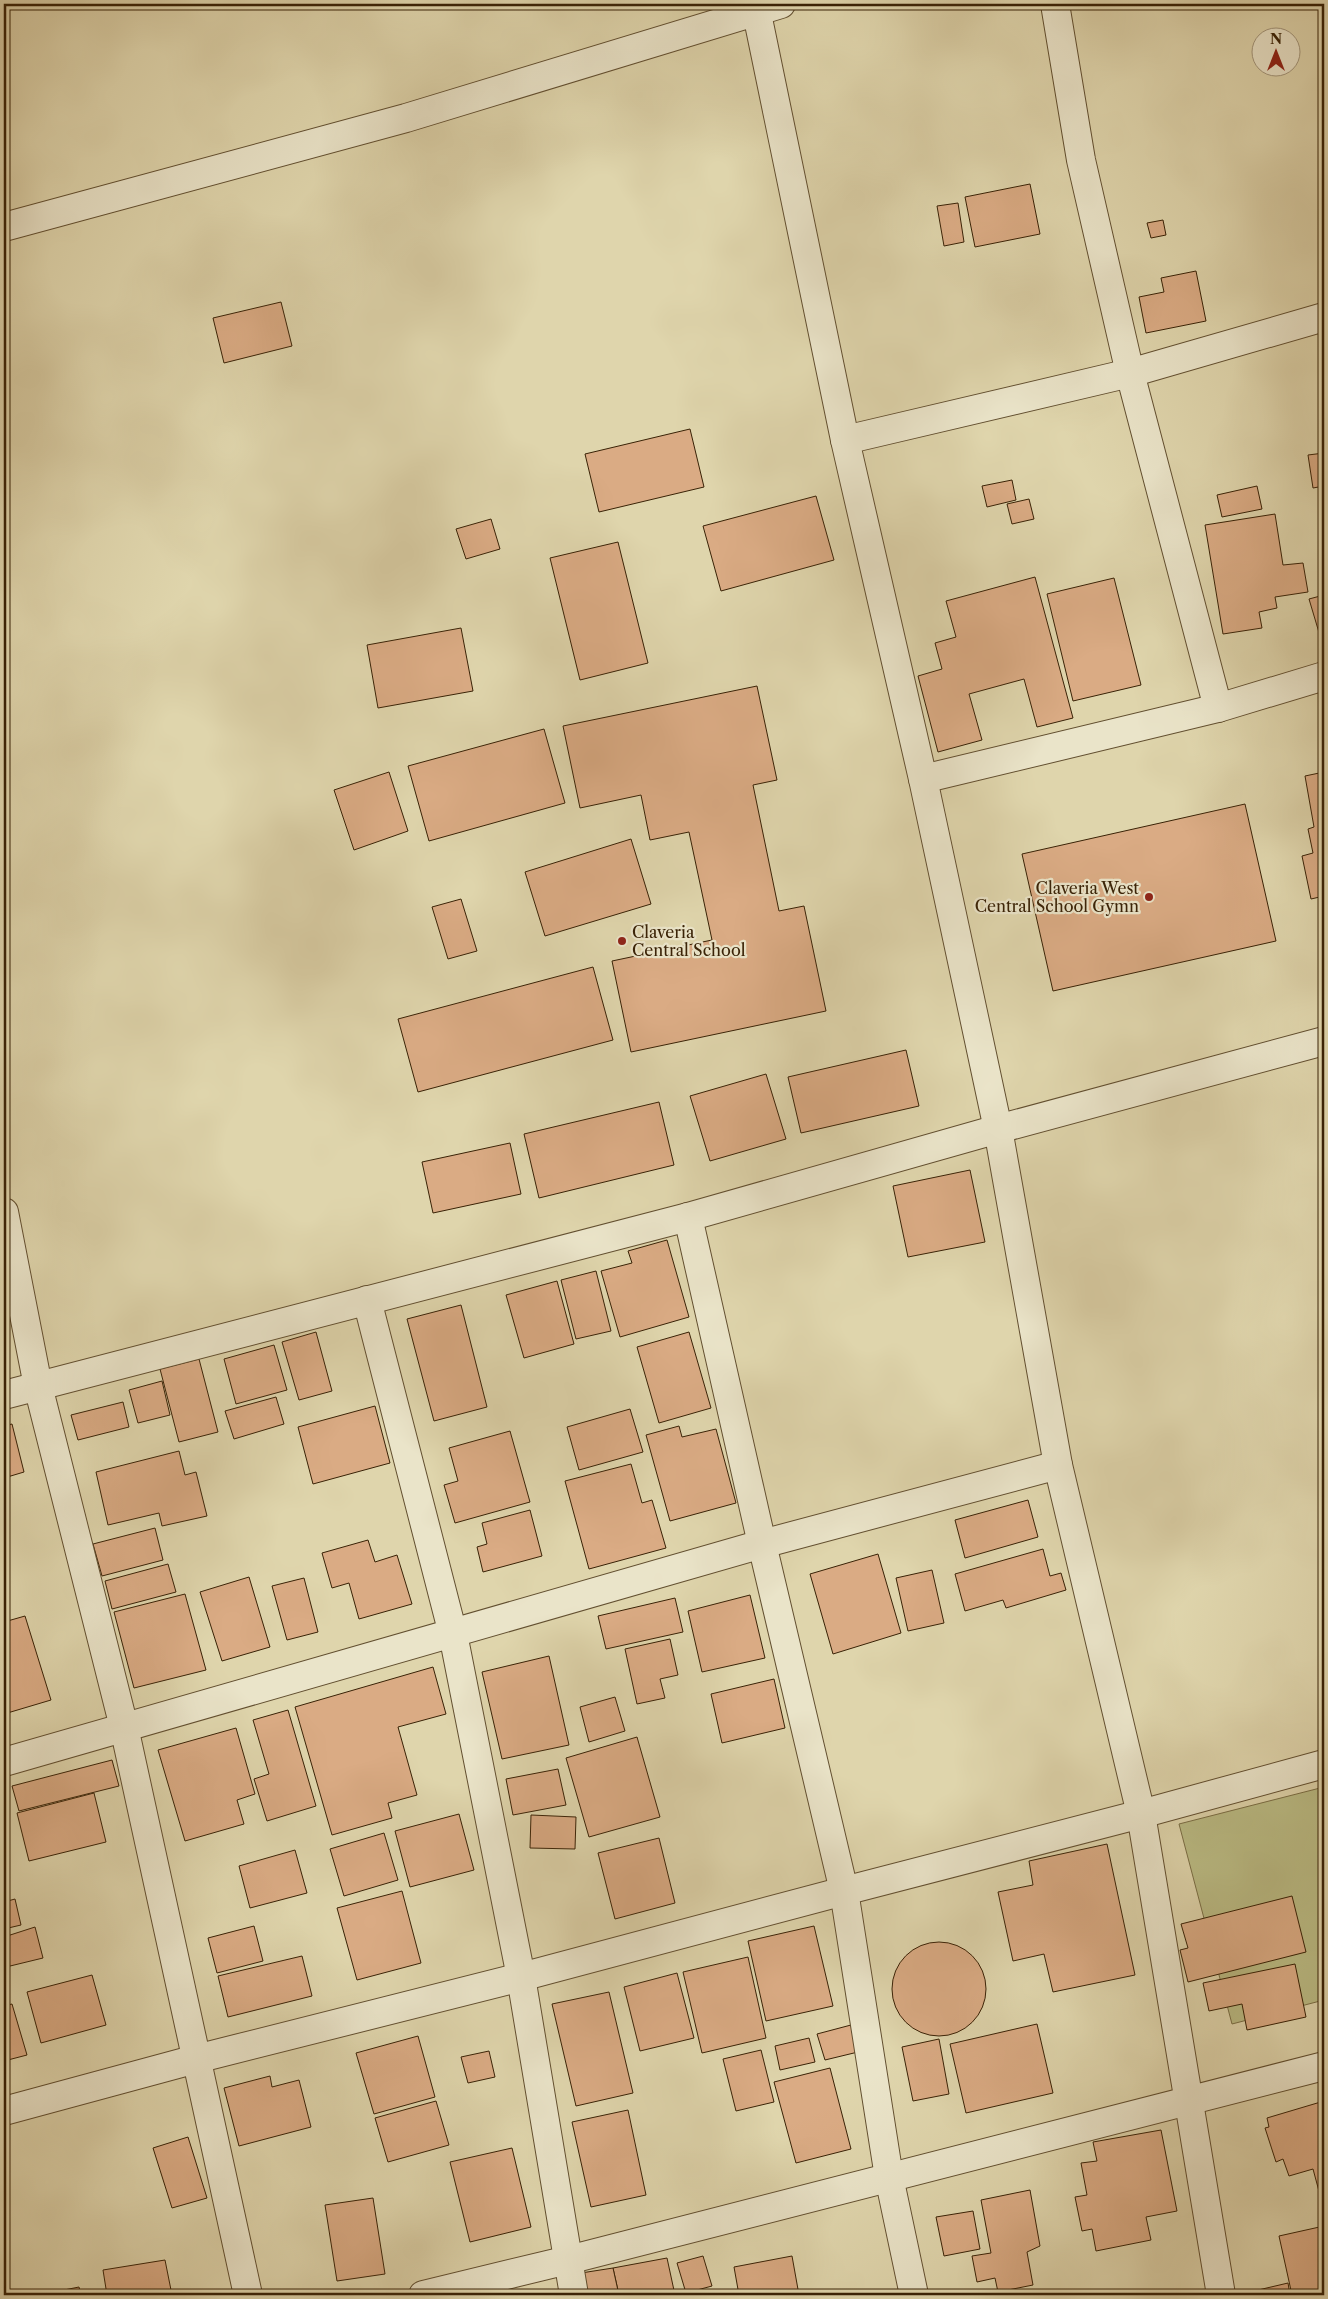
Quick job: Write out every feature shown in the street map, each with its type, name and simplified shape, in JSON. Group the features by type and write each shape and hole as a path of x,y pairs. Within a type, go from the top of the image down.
{"street":[{"path":"1055,4 1081,160 1130,373 1218,708"},
{"path":"4,227 406,118 764,6 845,440 923,779 998,1129 1058,1465 1141,1814 1221,2295"},
{"path":"845,440 1130,373 1324,317"},
{"path":"923,779 1218,708 1324,676"},
{"path":"4,1395 688,1217 998,1129 1324,1041"},
{"path":"4,1212 38,1386 124,1727 248,2295"},
{"path":"688,1217 762,1544 844,1890 889,2177 914,2295"},
{"path":"367,1300 453,1634 521,1977 574,2295"},
{"path":"4,1762 762,1544 1058,1465"},
{"path":"4,2111 196,2058 521,1977 1324,1764"},
{"path":"423,2295 568,2260 1324,2066"}],"green space":[{"path":"1324,1787 1324,2000 1232,2024 1179,1824"}],"building":[{"path":"1030,184 1040,234 975,247 965,197"},
{"path":"958,203 964,242 944,246 937,206"},
{"path":"1163,220 1166,235 1151,238 1147,223"},
{"path":"1196,271 1206,321 1146,333 1139,297 1164,292 1161,278"},
{"path":"281,302 292,346 224,363 213,318"},
{"path":"690,429 704,487 599,512 585,454"},
{"path":"1324,453 1324,486 1313,488 1308,455"},
{"path":"1012,480 1016,500 987,507 982,486"},
{"path":"1257,486 1262,509 1222,517 1217,495"},
{"path":"816,496 834,560 721,591 703,526"},
{"path":"1029,499 1034,519 1012,524 1007,504"},
{"path":"1275,514 1283,565 1303,563 1308,592 1275,597 1277,608 1259,612 1262,628 1223,634 1205,525"},
{"path":"491,519 500,549 466,559 456,529"},
{"path":"618,542 648,663 580,680 550,558"},
{"path":"1035,577 1073,718 1037,727 1024,679 969,694 982,740 938,752 918,676 942,669 935,643 956,637 946,601"},
{"path":"1114,578 1141,685 1073,701 1047,594"},
{"path":"1324,595 1324,646 1323,646 1309,599"},
{"path":"461,628 473,691 378,708 367,645"},
{"path":"757,686 777,780 753,785 779,911 804,906 826,1011 631,1052 612,961 712,940 689,832 650,840 641,795 580,808 563,726"},
{"path":"544,729 565,803 429,841 408,766"},
{"path":"389,772 408,831 354,850 334,790"},
{"path":"1324,772 1324,896 1311,899 1302,856 1313,853 1308,829 1314,827 1305,776"},
{"name":"Claveria West Central School Gymn","path":"1245,804 1276,941 1053,991 1022,854"},
{"path":"631,839 651,904 545,936 525,872"},
{"path":"461,899 477,951 448,959 432,907"},
{"path":"593,967 613,1040 418,1092 398,1019"},
{"path":"906,1050 919,1106 801,1133 788,1077"},
{"path":"766,1074 786,1139 710,1161 690,1096"},
{"path":"659,1102 674,1165 539,1198 524,1134"},
{"path":"510,1143 521,1194 433,1213 422,1162"},
{"path":"970,1170 985,1242 908,1257 893,1186"},
{"path":"667,1240 689,1317 620,1337 601,1271 632,1263 628,1251"},
{"path":"596,1271 611,1331 576,1339 561,1280"},
{"path":"557,1281 574,1344 524,1358 506,1295"},
{"path":"461,1305 487,1407 434,1421 407,1319"},
{"path":"316,1332 332,1391 299,1400 282,1342"},
{"path":"689,1332 711,1408 659,1423 637,1347"},
{"path":"274,1345 287,1390 236,1404 224,1359"},
{"path":"199,1359 218,1432 179,1442 160,1369"},
{"path":"162,1381 170,1415 138,1423 129,1390"},
{"path":"276,1397 284,1424 234,1439 225,1411"},
{"path":"123,1402 129,1427 78,1440 71,1415"},
{"path":"375,1406 390,1463 313,1484 298,1427"},
{"path":"630,1409 643,1452 579,1470 567,1427"},
{"path":"12,1424 24,1472 4,1478 4,1426"},
{"path":"679,1426 682,1437 716,1429 736,1503 670,1521 646,1435"},
{"path":"510,1431 530,1502 455,1523 444,1485 458,1481 449,1448"},
{"path":"179,1451 185,1475 196,1472 207,1516 162,1526 159,1513 108,1525 96,1472"},
{"path":"631,1464 642,1503 652,1500 666,1548 589,1569 565,1481"},
{"path":"1028,1500 1038,1537 965,1558 955,1520"},
{"path":"530,1510 542,1556 483,1572 477,1547 487,1544 482,1523"},
{"path":"155,1528 163,1560 102,1576 93,1544"},
{"path":"368,1540 375,1562 397,1555 412,1604 359,1619 349,1583 332,1588 322,1553"},
{"path":"1043,1549 1050,1576 1061,1573 1066,1590 1006,1608 1003,1600 965,1611 955,1574"},
{"path":"878,1554 901,1633 833,1654 810,1574"},
{"path":"168,1564 176,1592 112,1609 105,1581"},
{"path":"932,1570 944,1623 908,1631 896,1578"},
{"path":"249,1577 270,1647 222,1661 200,1592"},
{"path":"304,1578 318,1632 287,1640 272,1586"},
{"path":"185,1594 206,1670 134,1688 114,1612"},
{"path":"750,1595 765,1658 702,1672 688,1611"},
{"path":"675,1598 683,1632 606,1649 598,1616"},
{"path":"25,1616 51,1700 4,1714 4,1622"},
{"path":"670,1639 678,1675 660,1679 665,1698 637,1704 625,1649"},
{"path":"549,1656 569,1745 502,1759 482,1672"},
{"path":"433,1667 446,1714 398,1727 417,1795 388,1803 392,1818 332,1835 295,1707"},
{"path":"774,1679 785,1728 722,1743 711,1694"},
{"path":"615,1697 625,1731 589,1742 580,1707"},
{"path":"288,1710 316,1806 267,1821 254,1779 269,1774 253,1720"},
{"path":"236,1728 255,1794 237,1800 244,1824 185,1841 158,1750"},
{"path":"637,1737 660,1817 589,1837 566,1758"},
{"path":"112,1760 119,1786 19,1811 12,1786"},
{"path":"558,1769 566,1805 513,1815 506,1779"},
{"path":"94,1793 106,1842 29,1861 17,1813"},
{"path":"459,1814 474,1870 410,1887 395,1831"},
{"path":"531,1815 576,1817 575,1849 530,1848"},
{"path":"384,1833 398,1880 344,1896 330,1849"},
{"path":"659,1838 675,1903 615,1919 598,1853"},
{"path":"1107,1844 1135,1975 1053,1992 1044,1954 1013,1961 998,1892 1033,1885 1029,1861"},
{"path":"295,1850 307,1893 250,1908 239,1866"},
{"path":"402,1891 421,1963 357,1980 337,1908"},
{"path":"1292,1896 1306,1952 1188,1982 1180,1950 1188,1948 1181,1924"},
{"path":"15,1899 21,1925 4,1929 4,1902"},
{"path":"254,1926 263,1961 217,1973 208,1938"},
{"path":"814,1926 833,2006 766,2021 748,1941"},
{"path":"35,1927 43,1958 6,1967 4,1937"},
{"path":"939,1942 957,1946 972,1956 982,1971 986,1989 982,2007 972,2022 957,2032 939,2036 921,2032 906,2022 896,2007 892,1989 896,1971 906,1956 921,1946"},
{"path":"302,1956 312,1996 228,2017 218,1976"},
{"path":"748,1957 766,2038 702,2053 683,1972"},
{"path":"1295,1964 1306,2017 1247,2030 1242,2004 1209,2011 1203,1983"},
{"path":"677,1973 694,2038 640,2051 624,1987"},
{"path":"92,1975 106,2025 41,2043 27,1992"},
{"path":"609,1992 633,2093 576,2106 552,2004"},
{"path":"12,2004 27,2055 4,2061 4,2006"},
{"path":"1037,2024 1053,2093 966,2113 950,2044"},
{"path":"851,2025 858,2052 825,2060 817,2034"},
{"path":"418,2036 435,2097 374,2114 356,2053"},
{"path":"809,2038 815,2062 780,2070 775,2046"},
{"path":"939,2039 949,2094 913,2101 902,2047"},
{"path":"761,2050 774,2102 736,2111 723,2059"},
{"path":"489,2051 495,2077 468,2083 461,2057"},
{"path":"830,2068 851,2149 796,2163 774,2082"},
{"path":"270,2076 272,2087 299,2080 311,2127 239,2146 224,2088"},
{"path":"436,2101 449,2145 388,2162 375,2118"},
{"path":"1324,2101 1324,2194 1320,2195 1313,2169 1289,2176 1283,2159 1276,2162 1265,2128 1269,2127 1267,2118"},
{"path":"628,2110 646,2195 591,2207 572,2122"},
{"path":"1161,2130 1177,2211 1146,2217 1151,2240 1096,2251 1092,2229 1082,2231 1075,2197 1087,2195 1081,2163 1097,2161 1093,2142"},
{"path":"188,2137 207,2198 172,2208 153,2148"},
{"path":"512,2148 531,2227 470,2242 450,2162"},
{"path":"4,2168 9,2190 4,2191"},
{"path":"1030,2190 1040,2246 1027,2252 1033,2285 998,2292 995,2278 977,2282 972,2256 991,2253 981,2200"},
{"path":"373,2198 385,2274 337,2281 325,2205"},
{"path":"973,2211 980,2249 944,2256 936,2217"},
{"path":"1324,2226 1324,2295 1292,2295 1279,2236"},
{"path":"703,2256 712,2286 686,2293 677,2263"},
{"path":"792,2256 799,2295 739,2295 734,2267"},
{"path":"667,2258 675,2295 619,2295 613,2268"},
{"path":"165,2260 172,2295 107,2295 103,2270"},
{"path":"613,2268 619,2295 586,2295 581,2273"},
{"path":"1288,2283 1290,2295 1237,2295"},
{"path":"79,2287 81,2295 39,2295"}],"place":[{"name":"Claveria West Central School Gymn","path":"1149,897"},
{"name":"Claveria Central School","path":"622,941"}]}
